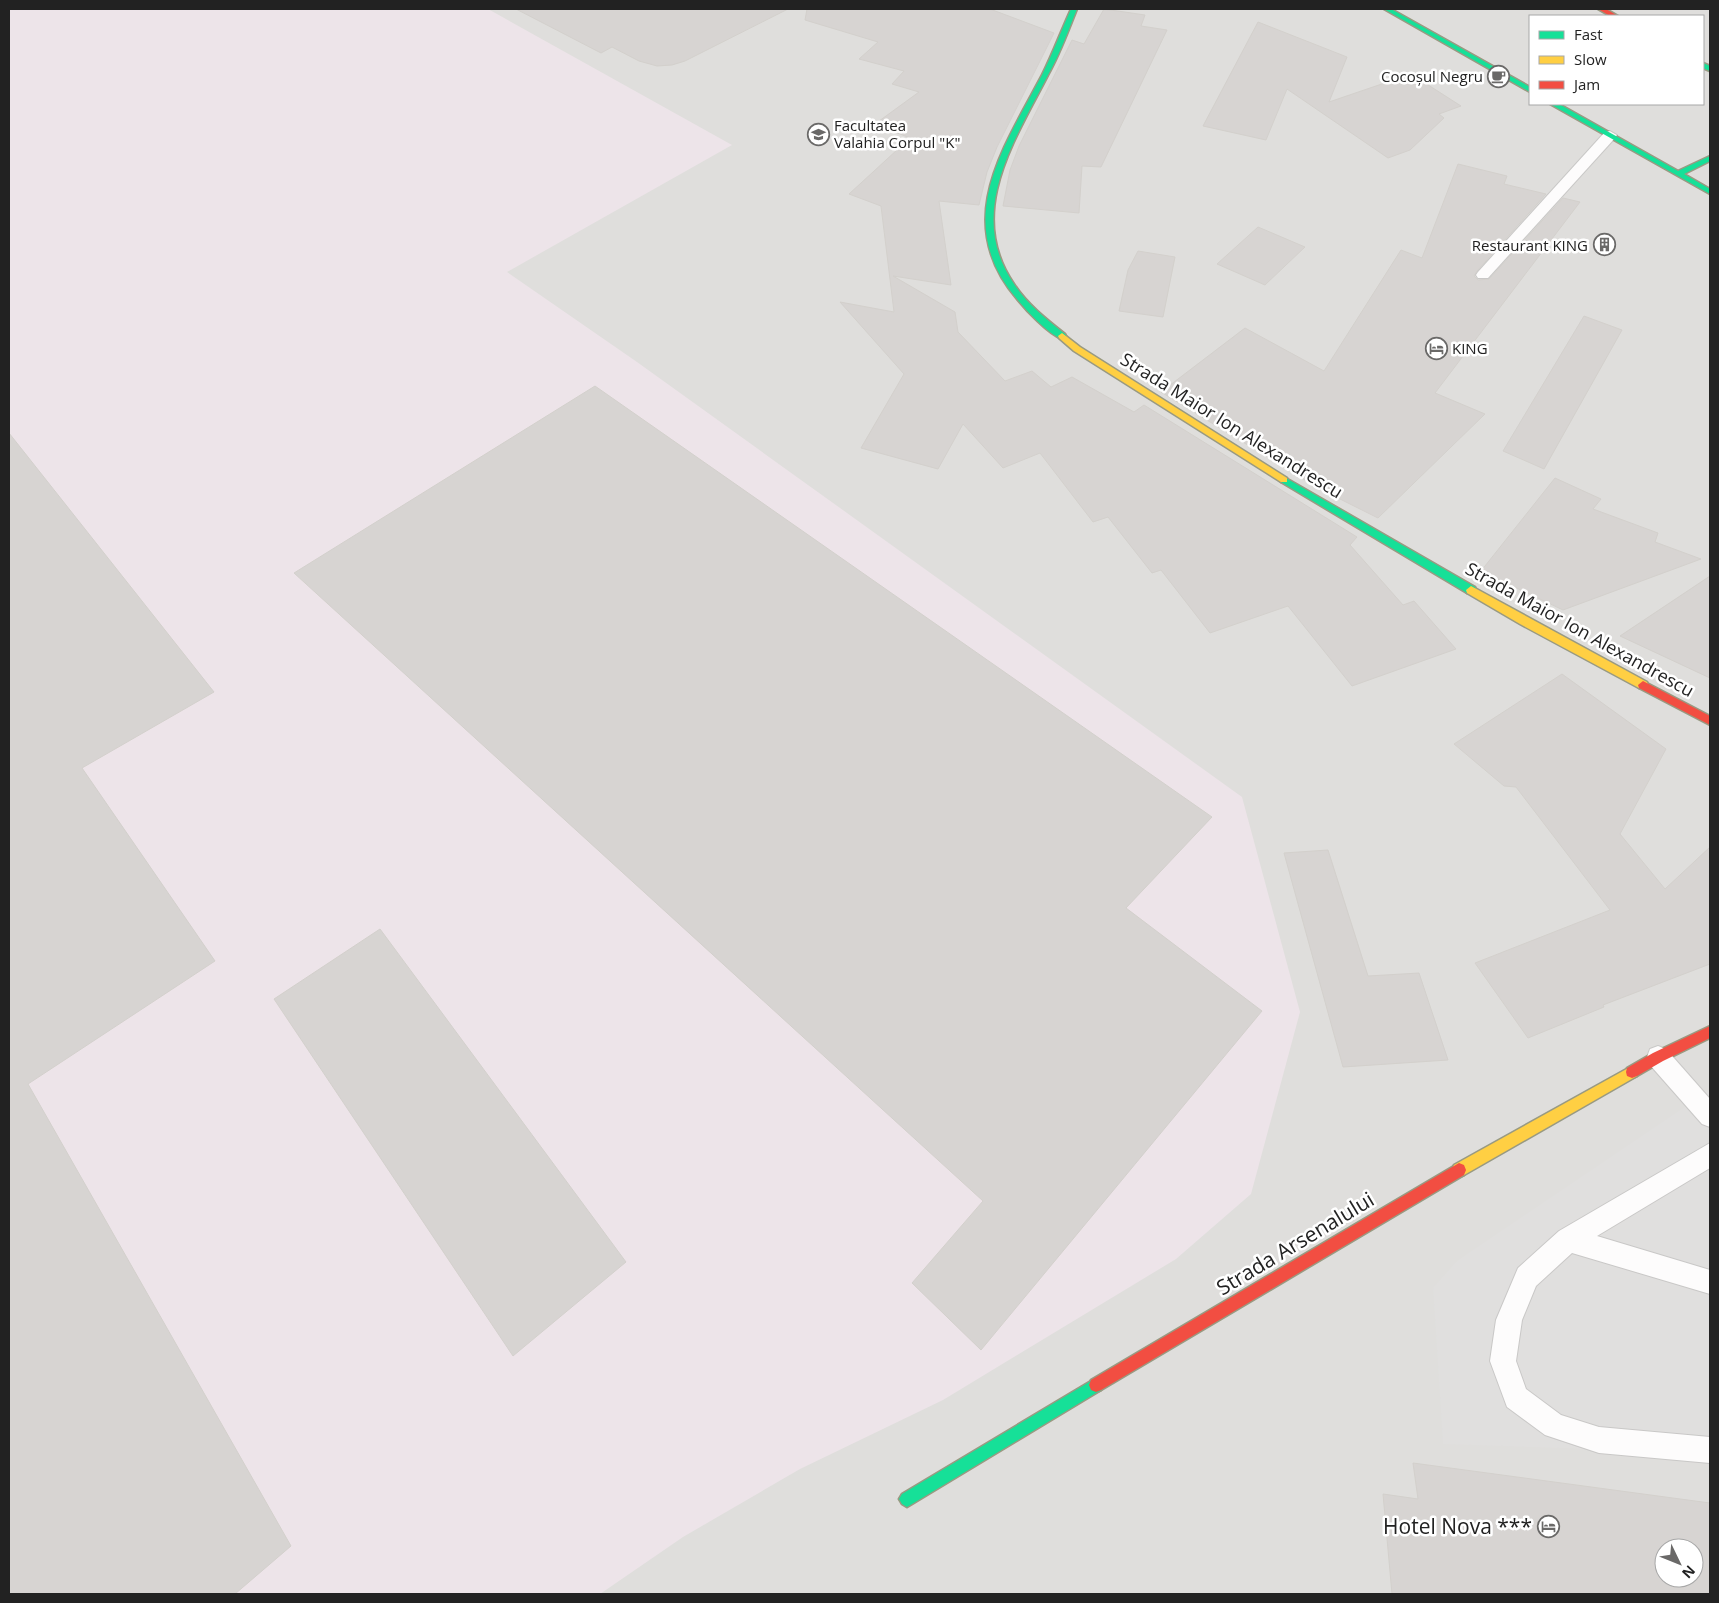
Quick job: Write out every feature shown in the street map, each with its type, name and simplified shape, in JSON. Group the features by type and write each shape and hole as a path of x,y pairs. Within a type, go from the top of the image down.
{"street":[{"name":"Strada Maior Ion Alexandrescu","path":"1074,9 1055,56 1010,144 995,183 989,208 992,244 1004,275 1032,311 1077,349 1278,477 1524,621 1710,721"},
{"path":"1387,9 1529,89"},
{"path":"1601,9 1613,15"},
{"path":"1556,105 1710,192"},
{"path":"1678,174 1710,158"},
{"name":"Strada Arsenalului","path":"907,1499 1423,1189 1593,1096 1658,1057 1710,1032"}],"lane":[{"path":"1483,275 1610,135"},
{"path":"1658,1057 1710,1116"},
{"path":"1710,1155 1568,1240 1527,1277 1509,1320 1503,1361 1516,1398 1554,1426 1599,1440 1710,1450"},
{"path":"1568,1240 1710,1282"}],"shaded area":[{"path":"9,9 1710,9 1710,1594 9,1594"},
{"path":"9,9 488,9 732,145 507,272 637,362 1242,797 1300,1012 1251,1194 1176,1259 943,1400 800,1469 683,1537 600,1594 9,1594"},
{"path":"1710,1090 1710,1453 1443,1444 1433,1288 1457,1261"}],"building":[{"path":"516,9 788,9 685,61 672,65 657,66 639,61 612,47 601,53"},
{"path":"807,9 990,9 1054,33 997,147 987,172 979,205 939,201 951,285 893,276 955,312 958,332 1005,381 1032,371 1051,387 1072,377 1134,412 1144,405 1357,537 1350,545 1403,605 1414,601 1456,649 1352,686 1288,606 1210,633 1161,570 1152,573 1108,517 1093,522 1040,453 1003,468 963,424 938,469 861,448 904,374 840,302 894,312 881,206 849,194 910,138 875,124 919,92 892,84 904,71 859,59 878,42 805,20"},
{"path":"1104,9 1145,15 1141,26 1167,30 1101,167 1082,166 1079,213 1003,206 1010,170 1019,146 1072,40 1084,44"},
{"path":"1258,22 1347,57 1329,102 1411,74 1461,106 1439,114 1444,118 1410,150 1388,158 1287,89 1266,140 1203,126"},
{"path":"1458,164 1507,176 1504,184 1546,194 1477,271 1474,276 1478,280 1489,279 1563,198 1580,202 1435,393 1485,414 1378,518 1318,488 1161,392 1245,328 1324,371 1401,250 1422,258"},
{"path":"1258,227 1305,247 1265,285 1217,264"},
{"path":"1138,251 1175,257 1163,317 1119,311 1128,270"},
{"path":"1584,316 1622,330 1544,469 1503,451"},
{"path":"595,386 1212,817 1126,908 1262,1011 981,1350 912,1283 983,1201 294,573"},
{"path":"9,433 214,692 82,768 215,961 28,1084 291,1546 235,1594 9,1594"},
{"path":"1555,478 1601,499 1593,509 1658,533 1655,542 1701,559 1563,610 1481,571"},
{"path":"1710,576 1710,678 1620,636"},
{"path":"1562,674 1666,749 1620,834 1665,889 1710,847 1710,964 1603,1005 1604,1007 1528,1038 1475,963 1610,910 1516,787 1504,786 1454,744"},
{"path":"1328,850 1368,976 1419,973 1448,1060 1343,1067 1284,853"},
{"path":"380,929 626,1262 513,1356 274,999"},
{"name":"Hotel Nova ***","path":"1413,1463 1710,1503 1710,1594 1392,1594 1383,1494 1418,1499"}],"traffic: fast":[{"path":"1062,336 1023,301 1004,275 997,260 992,241 988,213 994,185 1008,146 1055,55 1074,9"},
{"path":"1387,9 1529,89"},
{"path":"1704,66 1710,69"},
{"path":"1556,105 1710,192"},
{"path":"1678,174 1710,158"},
{"path":"1284,480 1471,590"},
{"path":"907,1499 1096,1385"}],"traffic: slow":[{"path":"1062,336 1077,349 1284,480"},
{"path":"1471,590 1524,621 1643,685"},
{"path":"1459,1170 1632,1072"}],"traffic: jam":[{"path":"1601,9 1613,15"},
{"path":"1643,685 1710,721"},
{"path":"1632,1072 1710,1032"},
{"path":"1096,1385 1459,1170"}],"place":[{"name":"Cocoșul Negru","path":"1499,76"},
{"name":"Facultatea Valahia Corpul \"K\"","path":"818,134"},
{"name":"Restaurant KING","path":"1604,245"},
{"name":"KING","path":"1436,348"},
{"name":"Hotel Nova ***","path":"1548,1526"}]}
